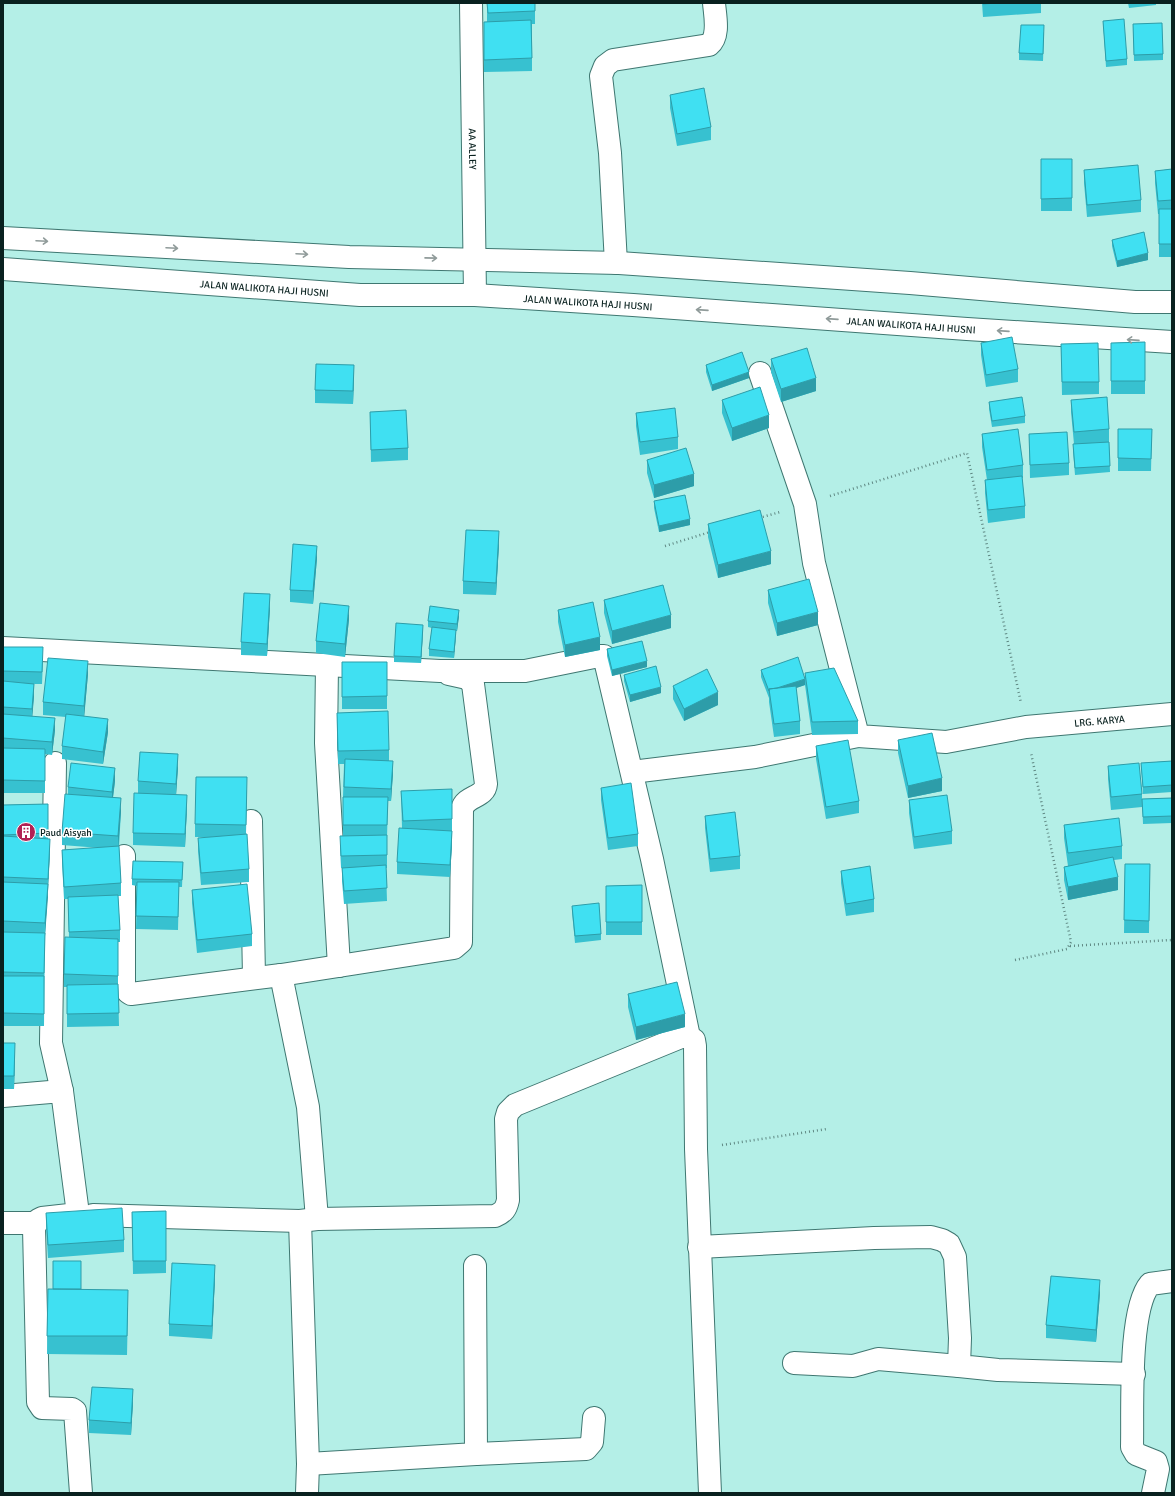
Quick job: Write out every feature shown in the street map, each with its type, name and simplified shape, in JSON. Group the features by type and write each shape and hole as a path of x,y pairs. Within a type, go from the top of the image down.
{"street":[{"name":"AA ALLEY","path":"471,3 475,295"},
{"path":"616,263 610,153 601,76 602,70 613,60 709,45 715,35 714,3"},
{"path":"3,238 349,257 616,263 902,282 1119,301 1172,302"},
{"name":"JALAN WALIKOTA HAJI HUSNI","path":"3,269 360,295 475,295 1172,342"},
{"path":"760,373 805,504 814,563 858,736"},
{"path":"3,648 440,671 526,671 604,656 632,772 689,1036 694,1040 695,1046 699,1247 710,1493"},
{"path":"327,665 326,743 339,966"},
{"path":"124,856 124,986 131,994 254,977 281,975 454,948 462,942 462,809 465,802 483,792 486,784 473,684 467,678 440,671"},
{"name":"LRG. KARYA","path":"632,772 755,757 858,736 946,742 1026,727 1172,714"},
{"path":"55,763 51,1043 62,1091 78,1214"},
{"path":"251,821 254,977"},
{"path":"281,975 308,1107 309,1220 307,1493"},
{"path":"3,1223 36,1223 42,1218 78,1214 309,1220 495,1216 502,1213 506,1209 508,1200 506,1118 508,1112 515,1105 681,1037 689,1036"},
{"path":"3,1096 62,1091"},
{"path":"36,1223 38,1402 42,1408 72,1409 75,1411 81,1493"},
{"path":"699,1247 874,1238 931,1237 942,1240 949,1244 955,1257 960,1338 959,1366"},
{"path":"475,1266 476,1454"},
{"path":"1153,1493 1158,1469 1156,1462 1136,1454 1132,1447 1135,1329 1144,1291 1150,1284 1172,1281"},
{"path":"794,1363 853,1366 878,1359 998,1370 1134,1374"},
{"path":"308,1464 586,1449 592,1442 594,1418"}],"path":[{"path":"754,520 967,453"},
{"path":"665,546 717,530"},
{"path":"1070,946 1172,940"},
{"path":"696,1149 827,1129"}],"building":[{"path":"487,3 535,3 535,11 488,13"},
{"path":"1124,19 1127,59 1106,61 1103,21"},
{"path":"531,20 532,58 484,60 484,22"},
{"path":"1162,23 1163,54 1134,55 1133,24"},
{"path":"1021,25 1044,25 1043,54 1019,53"},
{"path":"704,88 711,127 677,134 670,95"},
{"path":"1041,159 1072,159 1072,198 1041,199"},
{"path":"1138,165 1141,200 1087,205 1084,170"},
{"path":"1172,169 1172,200 1158,201 1155,171"},
{"path":"1159,209 1172,209 1172,244 1159,244"},
{"path":"1144,232 1148,253 1117,261 1112,240"},
{"path":"1012,337 1018,369 986,375 981,343"},
{"path":"1145,342 1145,381 1111,381 1111,343"},
{"path":"1098,343 1099,382 1062,382 1061,344"},
{"path":"807,348 816,378 781,389 771,359"},
{"path":"742,352 749,372 712,385 706,365"},
{"path":"316,364 354,365 353,391 315,390"},
{"path":"760,387 769,415 732,428 722,400"},
{"path":"1022,397 1025,416 992,421 989,402"},
{"path":"1107,397 1109,429 1074,432 1071,400"},
{"path":"675,408 678,437 640,442 636,413"},
{"path":"406,410 408,448 371,450 370,412"},
{"path":"1018,429 1023,465 987,470 982,434"},
{"path":"1118,429 1152,429 1151,459 1118,458"},
{"path":"1067,432 1069,463 1030,465 1029,434"},
{"path":"1109,442 1110,466 1075,468 1073,444"},
{"path":"686,448 694,474 654,485 647,460"},
{"path":"1022,476 1025,506 988,510 985,480"},
{"path":"685,495 690,519 659,526 654,501"},
{"path":"760,510 771,551 718,565 708,524"},
{"path":"466,530 499,531 496,583 463,581"},
{"path":"293,544 317,546 313,591 290,590"},
{"path":"809,579 818,612 777,623 768,590"},
{"path":"663,585 671,615 612,631 604,600"},
{"path":"244,593 270,594 267,644 241,642"},
{"path":"593,602 600,637 565,645 558,610"},
{"path":"320,603 349,606 345,644 316,641"},
{"path":"430,606 459,610 457,624 428,621"},
{"path":"396,623 423,625 421,657 394,656"},
{"path":"432,627 456,630 454,652 429,649"},
{"path":"642,641 647,661 612,670 607,649"},
{"path":"3,647 43,647 42,672 3,671"},
{"path":"798,657 805,679 769,689 769,691 761,670"},
{"path":"48,658 88,661 84,706 43,702"},
{"path":"342,662 387,662 387,696 342,697"},
{"path":"656,666 661,687 630,695 624,675"},
{"path":"834,668 858,721 812,722 805,673"},
{"path":"707,669 718,692 684,709 673,686"},
{"path":"3,681 34,684 32,709 3,707"},
{"path":"796,686 800,721 774,724 769,689"},
{"path":"388,711 389,750 338,751 337,713"},
{"path":"3,714 55,718 52,742 3,738"},
{"path":"66,714 108,719 103,752 62,746"},
{"path":"932,733 942,778 908,786 898,740"},
{"path":"848,740 859,801 826,807 816,746"},
{"path":"3,748 45,749 45,781 3,780"},
{"path":"140,752 178,754 176,784 138,781"},
{"path":"345,759 393,761 391,789 344,787"},
{"path":"1172,761 1172,785 1143,787 1141,763"},
{"path":"71,763 115,768 112,792 68,787"},
{"path":"1139,763 1142,794 1111,797 1108,766"},
{"path":"196,777 247,777 246,825 195,824"},
{"path":"631,783 638,834 608,838 601,788"},
{"path":"452,789 452,819 403,821 401,791"},
{"path":"134,793 187,795 185,834 133,833"},
{"path":"65,794 121,798 118,836 62,832"},
{"path":"947,795 952,831 914,837 909,800"},
{"path":"343,797 388,797 387,825 343,825"},
{"path":"1172,798 1172,816 1143,817 1142,799"},
{"path":"48,804 48,833 3,835 3,805"},
{"path":"735,812 740,856 710,859 705,816"},
{"path":"1119,818 1122,846 1068,853 1064,825"},
{"path":"399,828 452,831 450,865 397,862"},
{"path":"247,834 249,869 201,873 198,838"},
{"path":"387,835 387,855 341,856 340,836"},
{"path":"3,836 50,839 48,879 3,877"},
{"path":"119,846 121,883 64,887 62,850"},
{"path":"1113,857 1118,877 1068,887 1064,867"},
{"path":"133,861 183,862 182,880 132,879"},
{"path":"1125,864 1150,864 1149,921 1124,920"},
{"path":"386,865 387,888 344,891 342,868"},
{"path":"870,866 874,899 846,904 841,871"},
{"path":"3,882 48,884 45,923 3,921"},
{"path":"137,882 179,882 178,917 136,916"},
{"path":"247,884 252,934 197,940 192,890"},
{"path":"642,885 642,922 606,922 606,886"},
{"path":"118,895 120,930 69,932 68,897"},
{"path":"599,903 601,934 575,936 572,906"},
{"path":"3,932 45,933 44,973 3,972"},
{"path":"65,937 118,939 118,976 64,974"},
{"path":"3,976 44,976 44,1014 3,1013"},
{"path":"677,982 685,1014 636,1027 628,994"},
{"path":"118,984 119,1013 67,1014 67,985"},
{"path":"3,1043 15,1043 14,1076 3,1076"},
{"path":"122,1208 124,1240 48,1245 46,1213"},
{"path":"166,1211 166,1261 133,1261 132,1212"},
{"path":"53,1261 81,1261 81,1289 53,1289"},
{"path":"172,1263 215,1265 212,1326 169,1324"},
{"path":"1051,1276 1100,1280 1096,1330 1046,1325"},
{"path":"48,1289 128,1290 127,1336 47,1336"},
{"path":"92,1387 133,1389 131,1423 89,1420"}],"place":[{"name":"Paud Aisyah","path":"26,832"}]}
